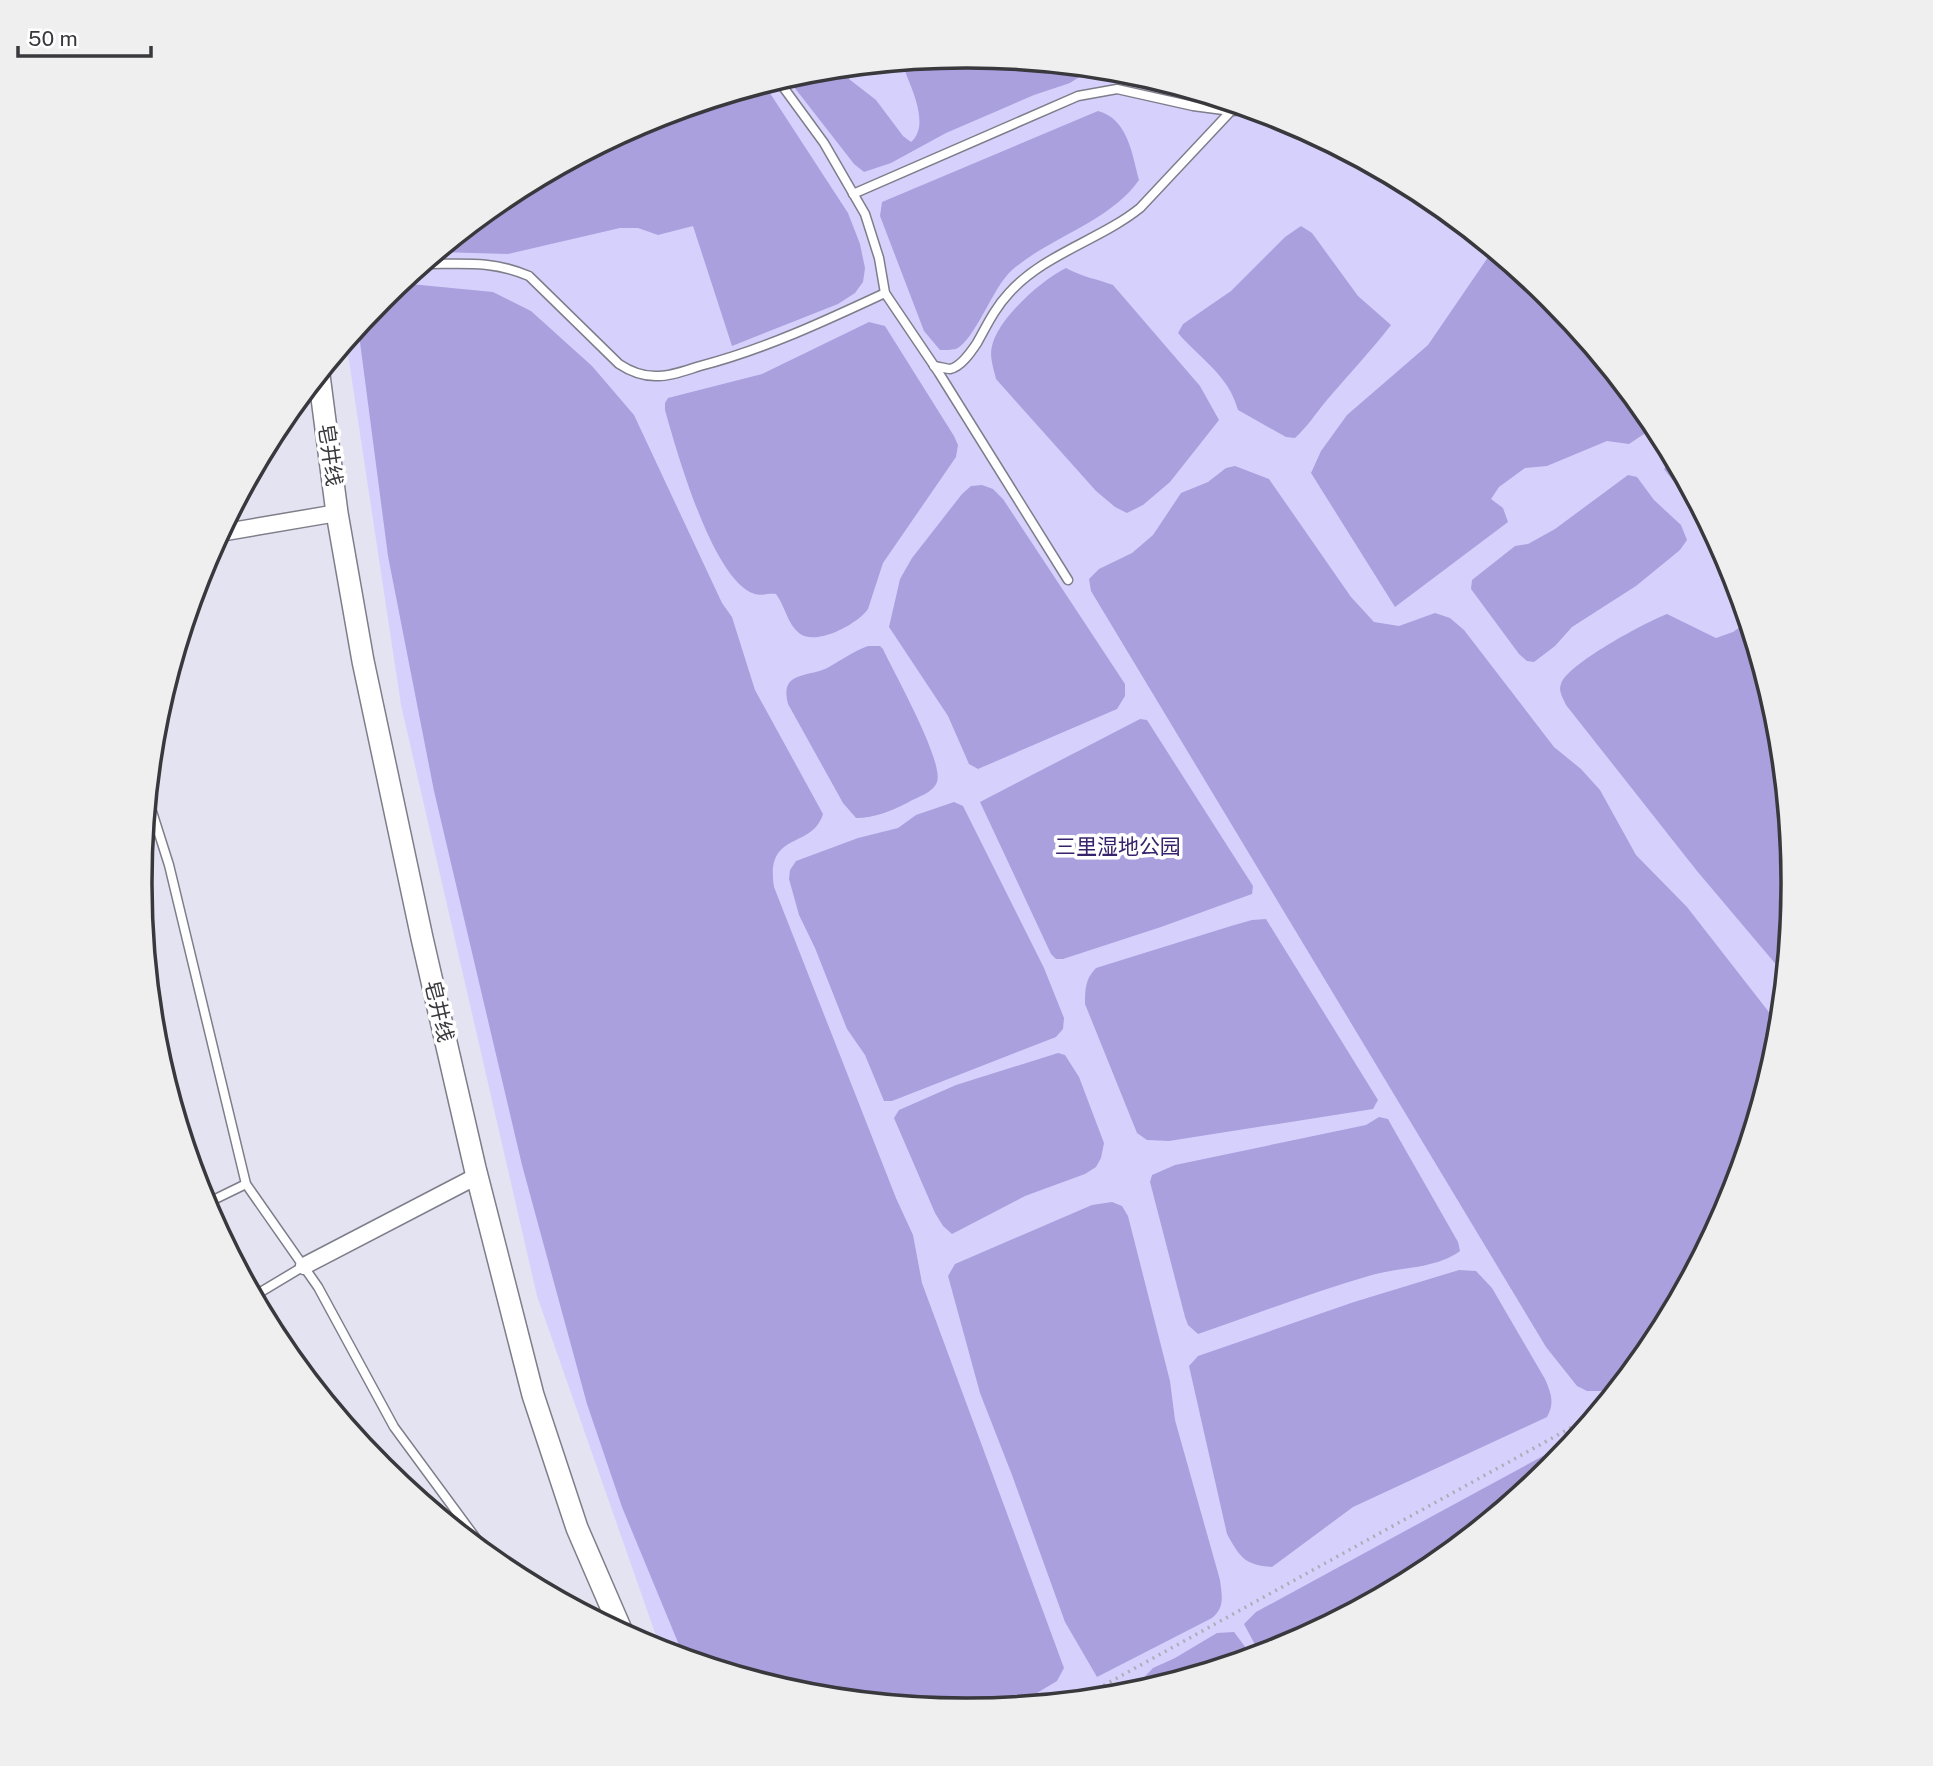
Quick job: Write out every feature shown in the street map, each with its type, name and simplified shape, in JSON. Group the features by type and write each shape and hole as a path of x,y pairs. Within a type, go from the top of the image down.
{"street":[{"name":"皂井线","path":"320,386 337,513 363,661 422,938 477,1176 533,1395 577,1528 616,1619"},
{"path":"232,532 337,513"},
{"path":"304,1266 477,1176"}],"lane":[{"path":"785,89 824,143 865,214 879,258 885,292 1068,580"},
{"path":"853,194 1079,96 1098,91 1117,89 1192,106 1226,110"},
{"path":"934,366 950,369 961,363 976,344 990,317 1010,292 1033,272 1126,219 1140,208 1230,112"},
{"path":"437,264 491,264 529,276 618,364 630,372 661,377 735,357 809,329 885,292"},
{"path":"154,819 169,864 246,1184 318,1287 394,1427 467,1525"},
{"path":"216,1199 246,1184"},
{"path":"262,1291 304,1266"}],"path":[{"path":"1103,1686 1573,1427"}],"green space":[{"name":"三里湿地公园","path":"967,68 1073,75 1177,96 1228,111 1327,152 1374,177 1419,206 1504,270 1543,307 1613,387 1644,430 1697,523 1738,621 1753,672 1766,724 1780,830 1780,936 1774,989 1766,1042 1738,1145 1719,1195 1672,1290 1644,1336 1579,1420 1504,1496 1462,1529 1374,1589 1327,1614 1228,1655 1177,1670 1073,1691 1020,1696 967,1698 860,1691 756,1670 705,1655 656,1636 537,1296 401,705 348,353 390,307 429,270 514,206 559,177 606,152 705,111 756,96 860,75"}],"shaded area":[{"path":"967,68 1080,76 1070,83 1034,95 946,133 891,163 864,172 854,164 794,87 852,76 849,79 876,100 903,136 911,142 919,127 919,118 905,71"},
{"path":"770,93 848,213 860,244 865,268 863,282 855,293 838,304 732,346 693,226 658,235 638,228 620,228 508,254 451,252 514,206 559,177 606,152 705,111"},
{"path":"1098,111 1108,115 1122,129 1131,149 1139,180 1113,207 1027,258 1012,270 963,343 956,349 940,350 924,331 880,216 882,202"},
{"path":"1301,226 1312,233 1358,296 1391,325 1295,438 1286,437 1238,410 1221,377 1178,333 1183,324 1231,291 1285,237"},
{"path":"1488,257 1543,307 1579,346 1646,433 1629,444 1607,441 1547,466 1525,468 1499,487 1491,499 1503,508 1508,522 1395,607 1311,473 1321,451 1347,415 1428,345"},
{"path":"1066,268 1113,285 1200,386 1219,420 1170,482 1143,505 1127,513 1096,491 996,379 991,359 996,335 1011,313 1045,281"},
{"path":"414,284 493,292 531,311 592,366 634,415 722,603 732,617 755,690 823,814 809,833 783,848 776,857 773,869 774,887 913,1235 922,1283 1064,1668 1057,1681 1034,1695 967,1698 860,1691 756,1670 679,1645 622,1507 587,1404 522,1165 434,791 388,556 360,340"},
{"path":"869,322 885,326 954,436 958,445 956,457 883,563 868,609 863,615 836,632 825,636 806,637 792,624 776,594 755,594 740,584 725,566 698,512 678,454 665,403 668,398 762,374"},
{"path":"1235,466 1269,479 1351,597 1374,622 1399,626 1435,613 1450,618 1464,630 1554,747 1581,769 1600,790 1636,855 1687,907 1770,1014 1753,1094 1719,1195 1672,1290 1644,1336 1601,1391 1587,1391 1577,1386 1546,1347 1091,591 1089,579 1099,569 1132,553 1153,535 1181,493 1208,482 1226,468"},
{"path":"1666,467 1678,487 1677,486 1664,469"},
{"path":"1628,475 1637,477 1654,500 1681,525 1687,540 1680,550 1636,586 1572,627 1555,646 1534,662 1527,661 1471,589 1472,580 1515,546 1528,544 1555,529"},
{"path":"982,485 993,489 1003,499 1125,684 1125,696 1117,709 978,769 969,764 948,716 889,627 900,579 912,558 962,494 971,486"},
{"path":"1667,614 1716,638 1740,627 1766,724 1780,830 1780,936 1777,965 1697,871 1566,705 1561,694 1561,684 1577,666 1642,626"},
{"path":"868,646 880,646 883,649 907,696 933,756 937,782 928,792 895,809 856,818 843,803 788,704 786,693 792,680 829,667"},
{"path":"1140,719 1147,720 1253,886 1252,894 1161,927 1056,959 1051,954 980,802"},
{"path":"954,802 963,806 1044,968 1064,1018 1063,1029 1056,1037 892,1101 884,1101 865,1055 847,1029 799,915 789,879 790,870 796,861 858,838 898,828 916,815"},
{"path":"1266,919 1378,1100 1373,1109 1169,1141 1147,1140 1137,1133 1085,1004 1090,976 1096,968 1231,926"},
{"path":"1058,1053 1065,1055 1079,1077 1104,1143 1096,1167 1085,1174 1025,1196 952,1234 935,1213 894,1118 899,1110 956,1085"},
{"path":"1379,1117 1388,1119 1458,1242 1460,1251 1440,1261 1383,1272 1350,1282 1198,1334 1188,1325 1185,1317 1150,1182 1152,1175 1175,1165 1366,1125"},
{"path":"1112,1202 1122,1206 1128,1216 1170,1381 1175,1420 1220,1580 1222,1596 1219,1610 1212,1618 1097,1677 1065,1622 980,1393 948,1276 955,1264 1092,1205"},
{"path":"1459,1270 1476,1271 1492,1288 1545,1379 1551,1398 1547,1417 1353,1507 1272,1567 1249,1562 1236,1549 1227,1534 1189,1366 1198,1356 1354,1302"},
{"path":"1549,1453 1504,1496 1462,1529 1374,1589 1327,1614 1255,1645 1244,1624 1256,1612"},
{"path":"1234,1632 1246,1648 1144,1678 1153,1668 1217,1633"}]}
